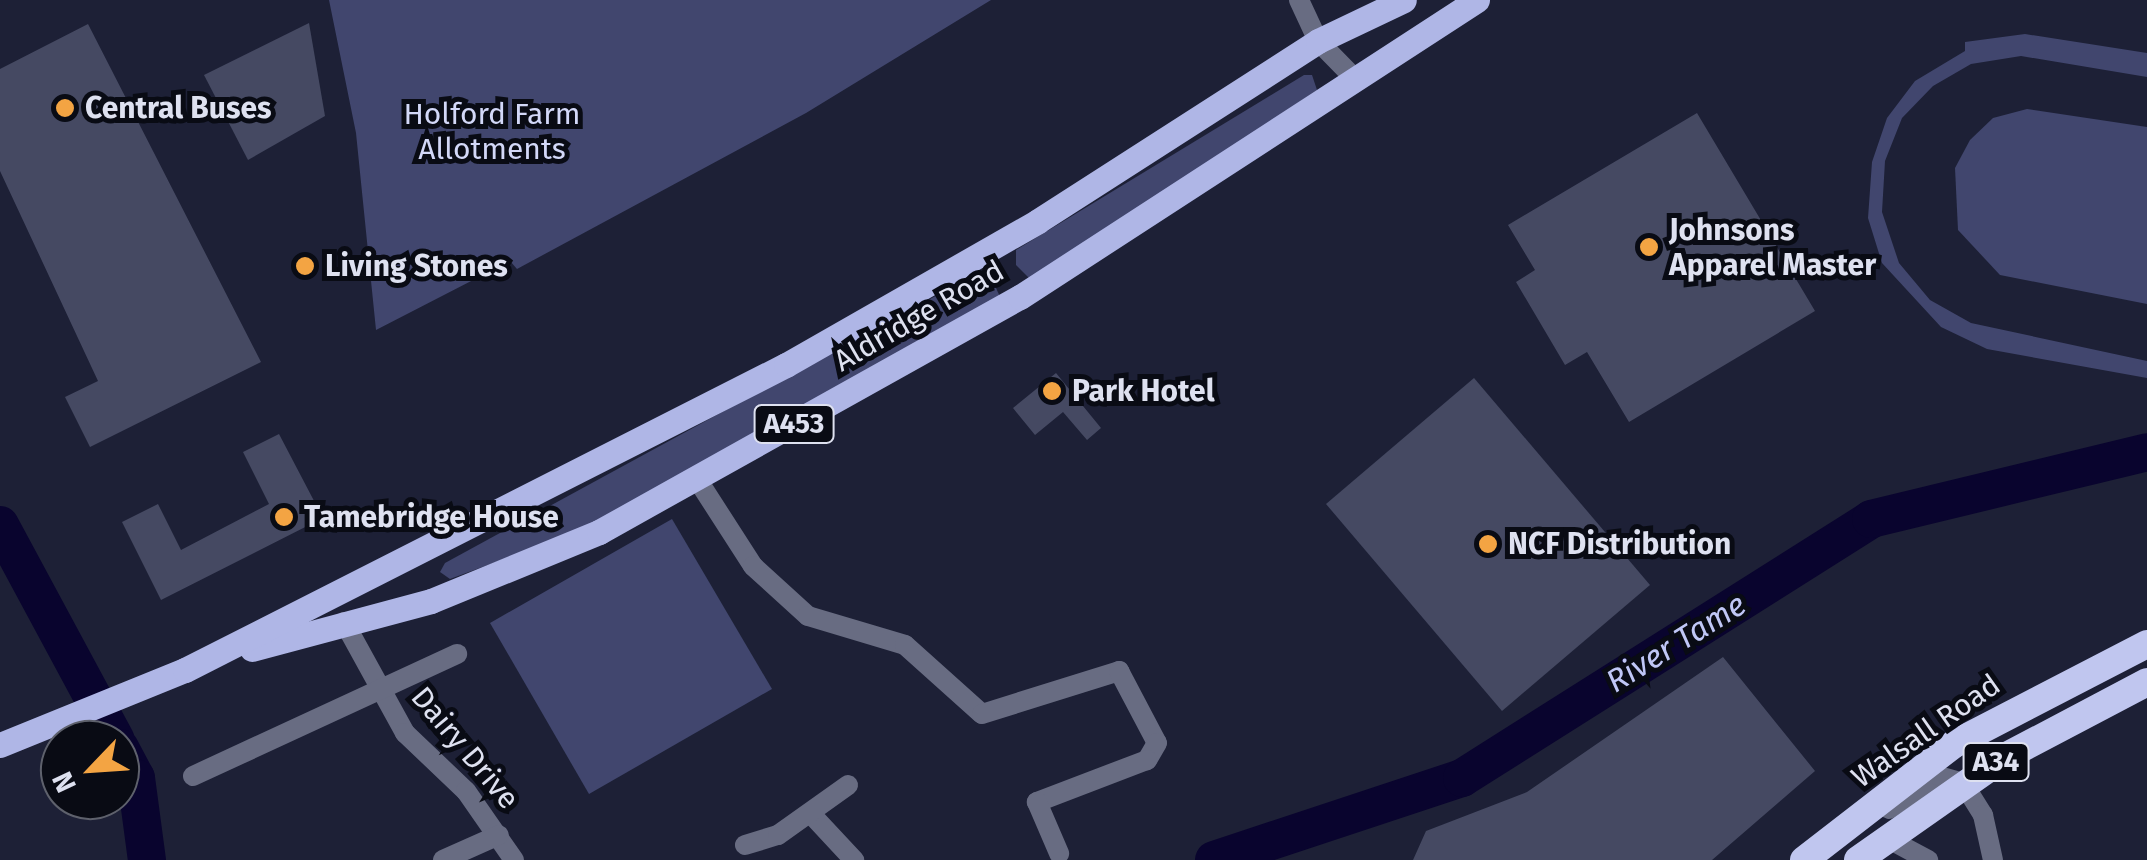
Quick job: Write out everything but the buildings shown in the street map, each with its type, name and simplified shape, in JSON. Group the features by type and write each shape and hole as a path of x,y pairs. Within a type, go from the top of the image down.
{"highway":[{"name":"Walsall Road","path":"1804,860 1954,744 2147,644"},
{"name":"Walsall Road","path":"1858,860 1884,837 1963,784 2147,682"}],"main road":[{"name":"Aldridge Road","path":"71,720 185,670 410,559 786,365 1025,229 1318,41 1404,0"},
{"name":"Aldridge Road","path":"185,670 344,622 432,601 600,532 1020,297 1477,0"},
{"path":"410,559 432,601"},
{"name":"Aldridge Road","path":"0,745 40,733"},
{"name":"Aldridge Road","path":"0,762 40,734"}],"street":[{"path":"1298,0 1318,41 1357,81"},
{"path":"697,480 753,566 808,616 905,646 982,714 1119,670 1157,742 1147,760 1037,802 1059,853"},
{"name":"Dairy Drive","path":"344,622 405,733 498,834 514,860"},
{"path":"194,776 457,654"},
{"name":"Walsall Road","path":"1812,860 1939,776 1963,784"},
{"path":"1963,784 1983,815 1992,860"},
{"path":"745,845 812,814 848,785"},
{"path":"812,814 854,860"},
{"path":"443,860 498,834"},
{"path":"1884,837 1928,860"}],"green space":[{"name":"Holford Farm Allotments","path":"329,0 991,0 806,113 517,269 510,261 376,330 356,133"},
{"path":"2025,34 2147,53 2147,77 2021,56 1971,64 1933,86 1902,118 1885,161 1882,212 1899,263 1930,300 1971,323 2147,361 2147,378 1987,349 1941,327 1882,263 1868,218 1872,162 1887,118 1915,81 1965,51 1965,42"},
{"path":"1304,75 1312,75 1317,90 1032,281 1016,265 1016,250"},
{"path":"2027,109 2147,127 2147,304 2000,275 1958,230 1955,168 1970,140 1993,118"},
{"path":"987,268 1001,299 595,525 450,579 440,572 445,563"},
{"path":"672,519 772,689 589,794 490,623"}],"waterway":[{"name":"River Tame","path":"1214,860 1462,778 1871,519 2147,452"},
{"name":"River Tame","path":"0,525 105,720"},
{"name":"River Tame","path":"140,808 147,860"}],"place":[{"name":"Central Buses","path":"65,108"},
{"name":"Johnsons Apparel Master","path":"1649,247"},
{"name":"Living Stones","path":"305,266"},
{"name":"Park Hotel","path":"1052,391"},
{"name":"Tamebridge House","path":"284,517"},
{"name":"NCF Distribution","path":"1488,544"}]}
